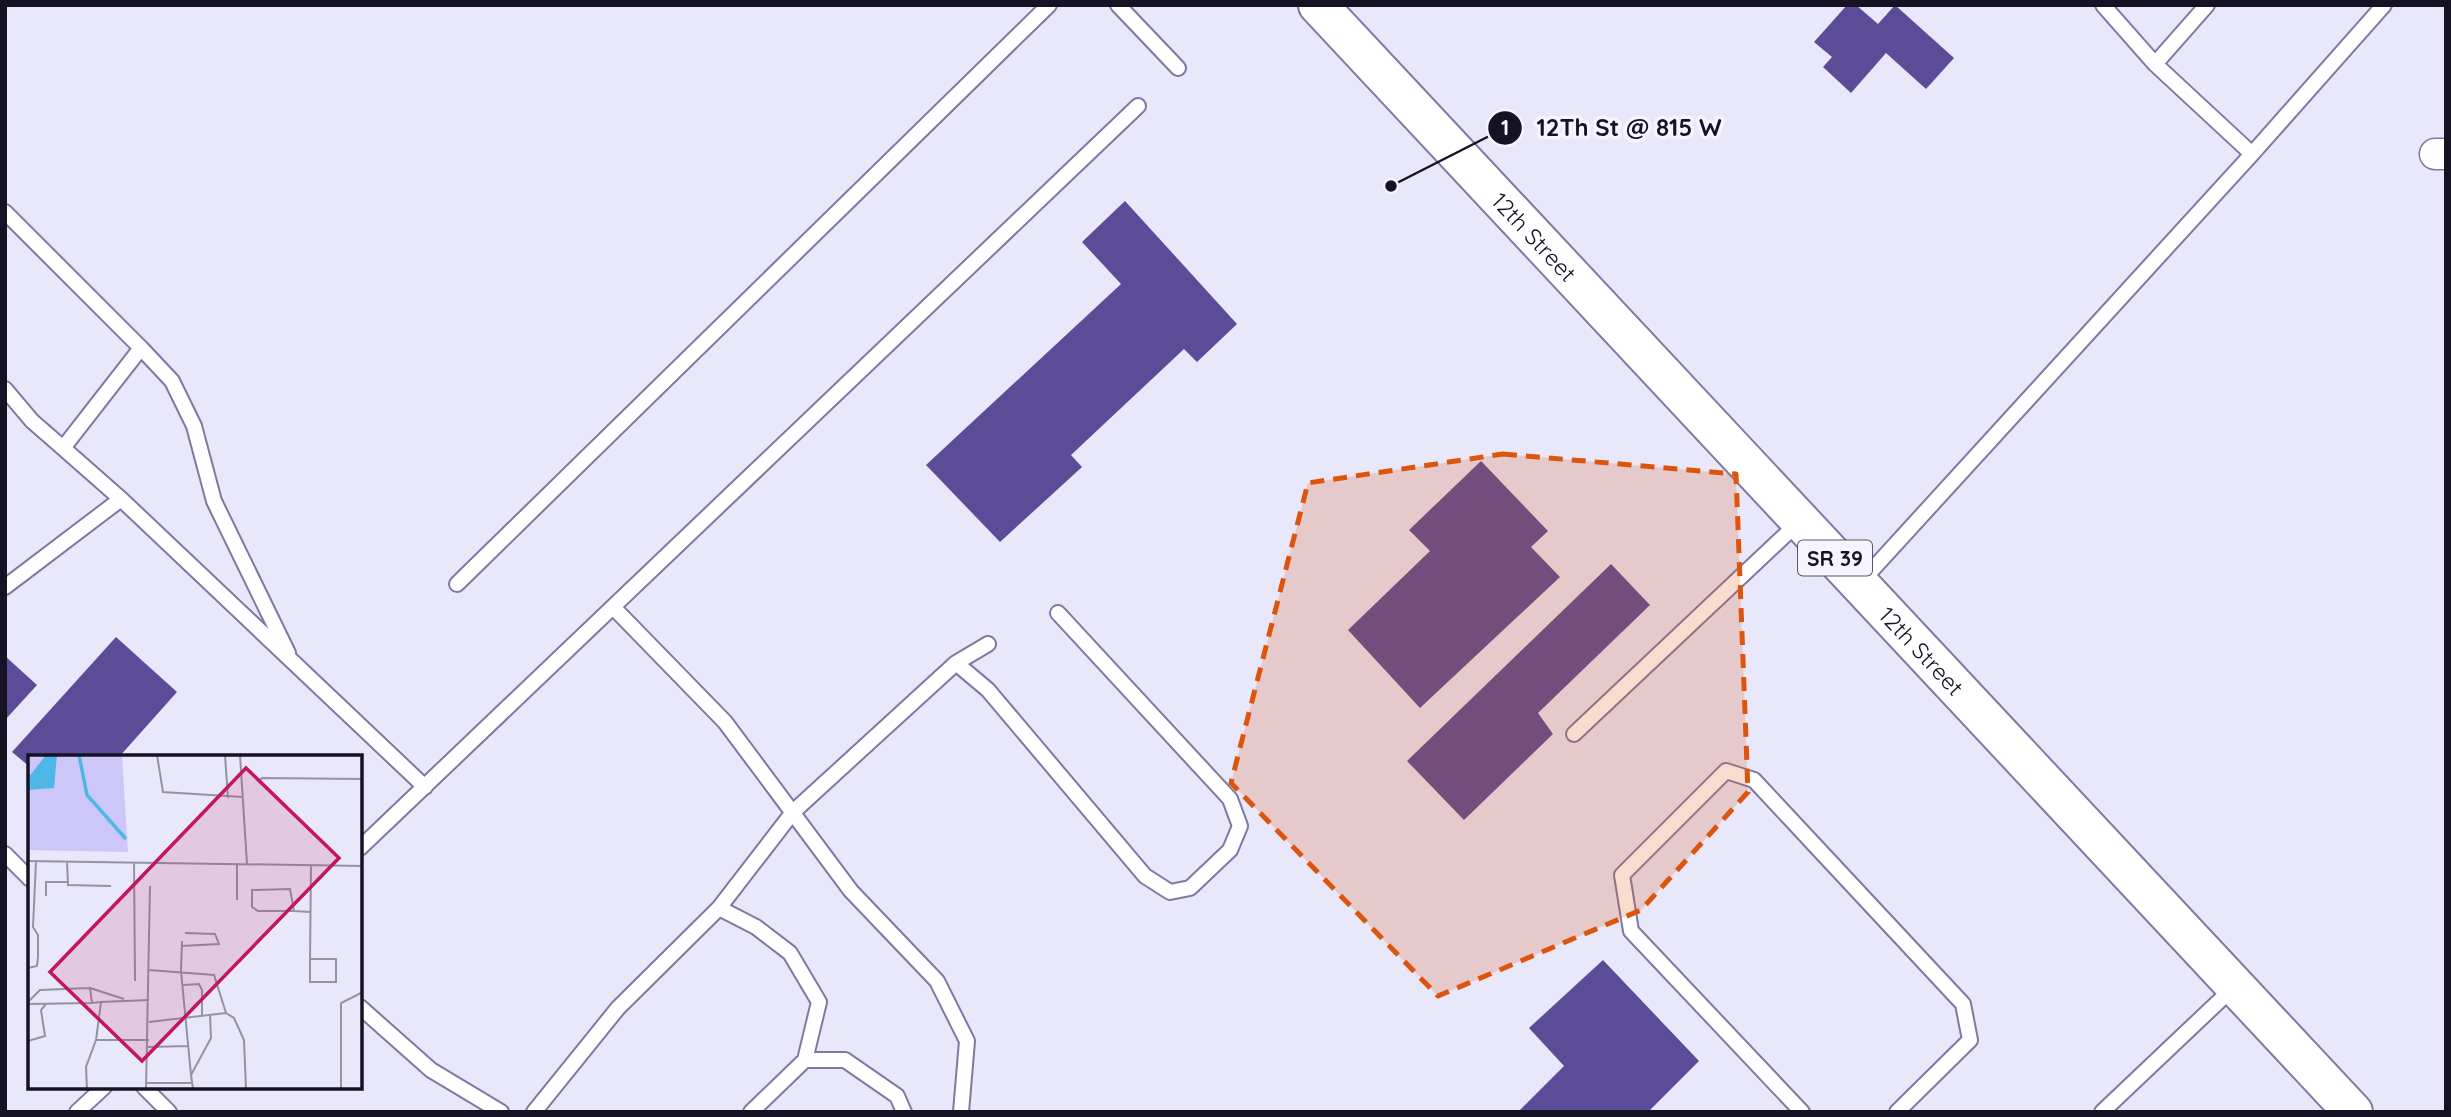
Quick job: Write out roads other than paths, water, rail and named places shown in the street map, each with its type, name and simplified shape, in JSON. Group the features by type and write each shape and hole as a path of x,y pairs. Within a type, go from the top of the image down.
{"main road":[{"name":"12th Street","path":"1318,5 2353,1112"}],"lane":[{"path":"457,584 1049,5"},
{"path":"1118,5 1178,68"},
{"path":"2103,5 2155,64 2252,154"},
{"path":"2155,64 2207,5"},
{"path":"1859,584 2252,154 2384,5"},
{"path":"362,846 1138,106"},
{"path":"5,212 172,382 194,426 214,501 291,660"},
{"path":"63,448 141,348"},
{"path":"5,389 32,421 121,499 425,788"},
{"path":"5,587 121,499"},
{"path":"1574,734 1800,521"},
{"path":"613,607 725,722 852,891 937,981 967,1041 961,1112"},
{"path":"956,663 988,690 1144,876 1170,892 1190,888 1230,850 1240,826 1230,799 1058,613"},
{"path":"534,1112 618,1008 719,908 793,812 956,663 988,644"},
{"path":"1802,1112 1631,931 1622,875 1726,771 1754,780 1963,1004 1969,1040 1897,1112"},
{"path":"5,854 28,877"},
{"path":"719,908 756,928 790,953 819,1002 805,1060 751,1112"},
{"path":"2102,1112 2235,986"},
{"path":"362,1009 431,1070 501,1112"},
{"path":"805,1060 845,1060 897,1096 904,1112"},
{"path":"77,1112 102,1089"},
{"path":"146,1089 169,1112"}],"place":[{"name":"12Th St @ 815 W","path":"1391,186"}]}
